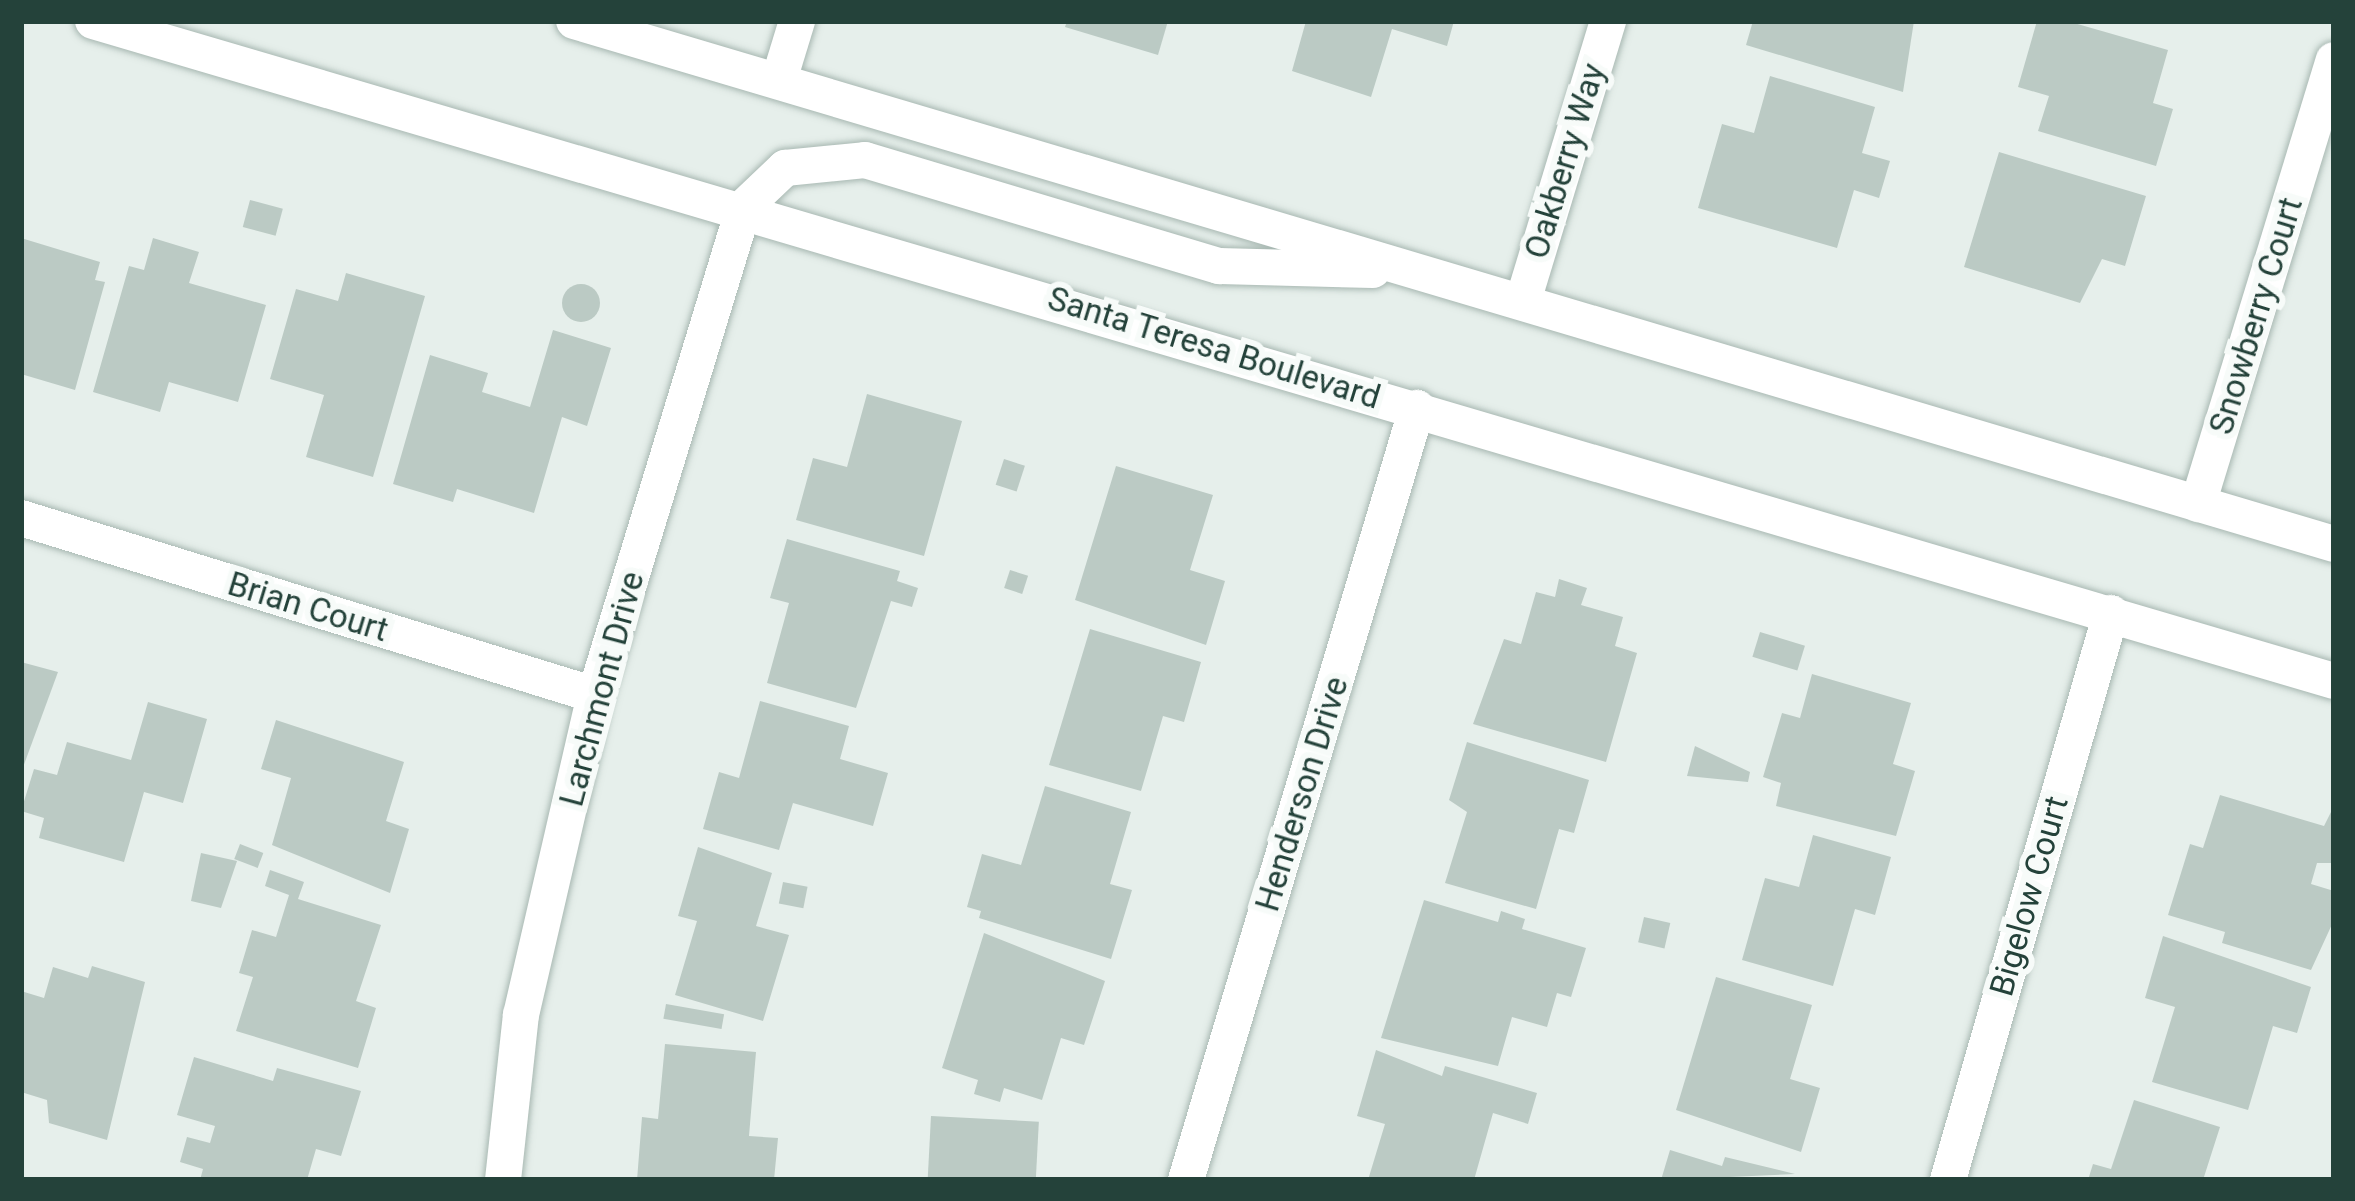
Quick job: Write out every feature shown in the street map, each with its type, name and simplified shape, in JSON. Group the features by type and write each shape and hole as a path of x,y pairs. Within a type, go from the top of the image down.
{"main road":[{"name":"Santa Teresa Boulevard","path":"92,21 744,207 2334,681"},
{"path":"574,21 2334,544"},
{"path":"779,80 797,21"},
{"name":"Oakberry Way","path":"1523,302 1608,21"},
{"name":"Snowberry Court","path":"2198,504 2334,60"},
{"path":"744,207 785,168 865,160 1219,266 1419,271"},
{"name":"Larchmont Drive","path":"503,1180 521,1015 596,694 744,207"},
{"name":"Henderson Drive","path":"1186,1180 1417,408"},
{"name":"Brian Court","path":"21,518 596,694"},
{"name":"Bigelow Court","path":"1948,1180 2111,613"}],"building":[{"path":"1067,21 1168,21 1158,55 1065,27"},
{"path":"1306,21 1454,21 1447,46 1392,29 1371,97 1292,71"},
{"path":"1753,21 1914,21 1903,92 1746,45"},
{"path":"2037,21 2067,21 2168,50 2153,103 2173,109 2156,166 2038,131 2049,96 2018,87"},
{"path":"1770,76 1875,107 1862,153 1890,161 1879,198 1854,190 1837,248 1698,208 1722,124 1754,133"},
{"path":"1999,152 2146,196 2125,266 2102,259 2080,303 1964,267"},
{"path":"250,200 283,209 276,236 243,227"},
{"path":"21,238 100,262 95,280 105,282 75,390 21,374"},
{"path":"153,238 199,252 189,283 266,305 238,402 169,382 160,412 93,392 129,266 144,270"},
{"path":"346,273 425,296 373,477 306,457 324,395 270,379 296,289 338,301"},
{"path":"581,284 594,290 600,303 594,316 581,322 568,316 562,303 568,290"},
{"path":"553,330 611,348 587,426 562,417 534,513 457,489 453,502 393,484 430,355 488,373 482,392 530,407"},
{"path":"867,394 962,421 924,556 796,520 813,458 847,467"},
{"path":"1004,459 1025,466 1017,491 996,485"},
{"path":"1116,466 1213,495 1190,570 1225,581 1206,645 1075,600"},
{"path":"787,539 900,571 897,581 918,588 912,607 891,601 856,708 767,683 789,603 770,598"},
{"path":"1010,570 1028,576 1022,594 1004,588"},
{"path":"1559,579 1587,588 1581,605 1623,617 1615,646 1637,653 1606,762 1473,724 1504,639 1521,644 1536,592 1555,597"},
{"path":"1090,629 1201,662 1184,722 1163,716 1141,791 1049,765"},
{"path":"1760,632 1805,646 1797,671 1752,657"},
{"path":"21,662 58,672 22,770 21,770"},
{"path":"1812,674 1911,703 1893,764 1915,771 1896,836 1776,806 1781,783 1763,777 1782,713 1800,718"},
{"path":"760,701 849,726 840,759 888,773 873,826 793,803 779,850 703,829 719,772 739,778"},
{"path":"148,702 207,719 183,803 144,792 124,862 39,838 44,818 21,811 34,769 57,775 67,742 131,760"},
{"path":"276,720 404,762 386,821 409,829 390,893 272,845 291,778 261,769"},
{"path":"1467,742 1589,780 1574,833 1559,829 1536,909 1445,883 1467,812 1449,800"},
{"path":"1695,746 1750,772 1748,782 1687,776"},
{"path":"1045,786 1131,812 1110,884 1132,890 1111,959 979,918 981,911 967,907 982,854 1021,865"},
{"path":"2220,795 2324,826 2334,806 2334,863 2317,863 2311,884 2334,891 2334,920 2311,970 2222,943 2225,932 2168,915 2190,844 2203,848"},
{"path":"1813,835 1891,857 1875,915 1855,909 1833,986 1742,960 1765,878 1799,887"},
{"path":"240,844 263,853 258,868 234,859"},
{"path":"698,847 772,873 756,926 789,935 763,1021 675,995 697,921 678,916"},
{"path":"201,853 237,861 221,908 191,901"},
{"path":"270,870 304,882 298,899 381,925 356,1001 376,1008 358,1068 236,1031 253,977 239,973 252,930 276,937 289,895 265,886"},
{"path":"783,882 808,887 803,908 779,904"},
{"path":"1424,900 1498,922 1501,911 1525,919 1522,929 1586,948 1571,997 1557,993 1547,1027 1512,1017 1498,1066 1381,1038"},
{"path":"1644,917 1670,923 1664,948 1638,942"},
{"path":"984,933 1105,981 1084,1045 1061,1038 1042,1100 1004,1088 1000,1102 974,1094 978,1080 942,1068"},
{"path":"2163,936 2311,987 2297,1033 2273,1026 2248,1110 2152,1082 2175,1007 2145,998"},
{"path":"92,966 145,982 107,1140 49,1123 47,1100 21,1092 21,991 44,998 53,967 88,978"},
{"path":"1716,977 1812,1005 1790,1079 1820,1088 1801,1152 1676,1110"},
{"path":"666,1004 724,1014 721,1029 663,1019"},
{"path":"665,1044 756,1052 749,1136 778,1138 774,1180 637,1180 642,1117 658,1119"},
{"path":"1376,1050 1442,1076 1445,1066 1537,1093 1528,1124 1493,1113 1474,1180 1368,1180 1385,1124 1357,1116"},
{"path":"194,1057 273,1081 277,1068 361,1091 341,1156 316,1149 307,1180 200,1180 203,1169 180,1162 187,1137 210,1143 215,1126 177,1115"},
{"path":"2134,1100 2220,1127 2203,1180 2088,1180 2093,1164 2111,1169"},
{"path":"931,1116 1039,1122 1036,1180 928,1180"},
{"path":"1670,1150 1722,1166 1725,1157 1795,1174 1661,1180"}]}
